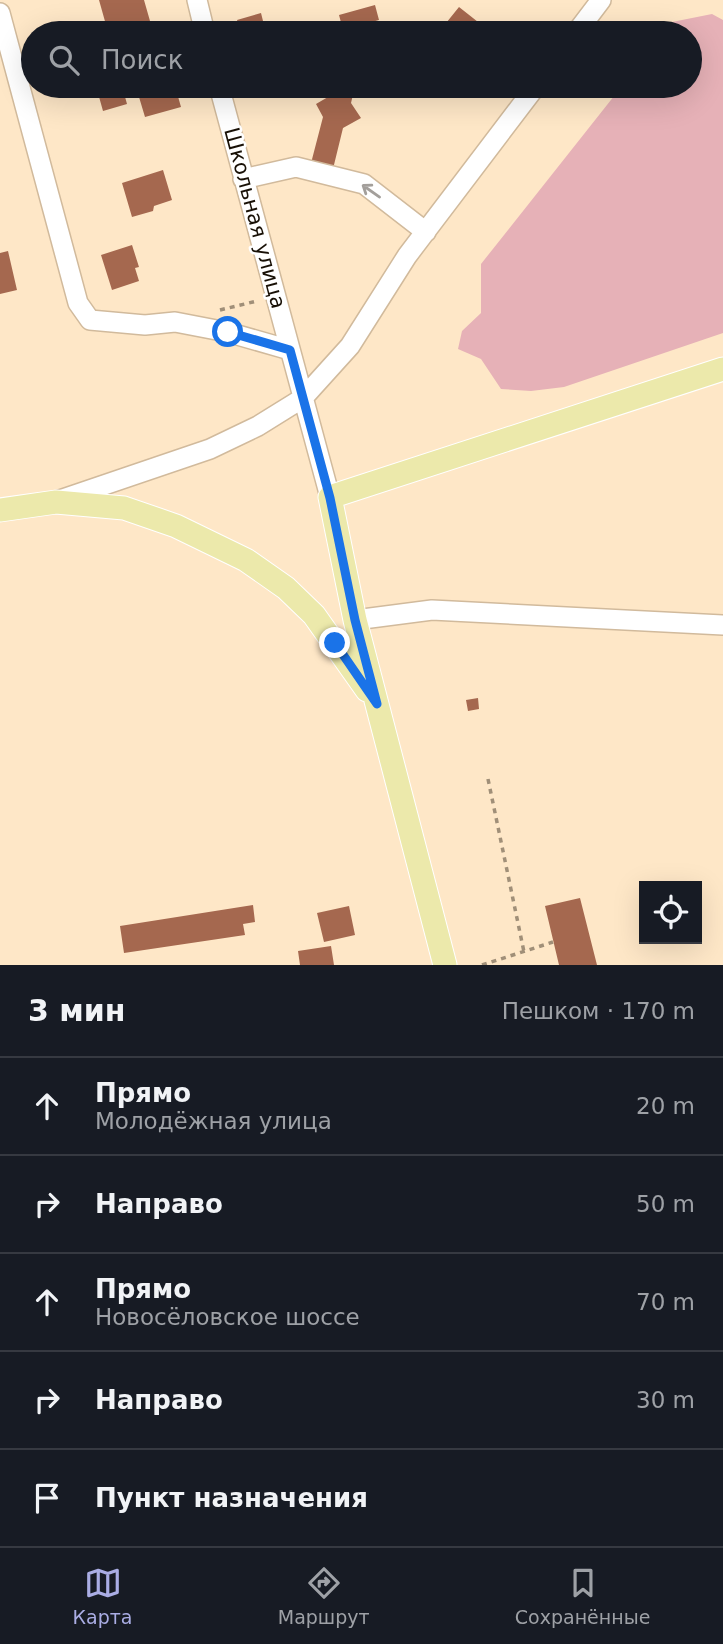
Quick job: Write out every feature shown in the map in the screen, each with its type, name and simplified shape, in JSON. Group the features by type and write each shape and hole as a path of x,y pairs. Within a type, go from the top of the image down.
{"main road":[{"path":"445,965 355,620 330,498 723,369"},
{"path":"0,510 56,502 124,508 176,526 246,560 286,588 314,615 377,704"}],"street":[{"path":"197,0 202,21"},
{"path":"585,21 601,0"},
{"path":"0,13 21,91"},
{"path":"23,98 78,303 90,320 145,325 176,321 228,332 290,350"},
{"name":"Школьная улица","path":"222,98 330,498"},
{"path":"56,502 210,449 258,426 303,398 350,346 407,256 527,98"},
{"path":"243,179 296,167 364,184 426,232"},
{"path":"355,620 432,610 723,625"}],"path":[{"path":"213,312 276,296"},
{"path":"488,779 524,952"},
{"path":"482,965 553,942"}],"shaded area":[{"path":"712,14 723,20 723,333 564,387 531,391 501,389 481,359 458,349 462,331 481,313 481,264 612,98 702,98 702,21 677,21"}],"building":[{"path":"99,0 144,0 150,21 105,21"},
{"path":"375,5 379,20 341,21 339,15"},
{"path":"459,7 477,21 448,21"},
{"path":"261,13 263,21 237,21"},
{"path":"99,98 125,98 127,104 103,111"},
{"path":"139,98 178,98 181,107 145,117"},
{"path":"326,98 352,98 351,103 361,118 343,128 332,173 310,167 323,117 316,104"},
{"path":"163,170 172,200 154,206 153,211 132,217 122,183"},
{"path":"132,245 139,267 135,268 139,281 112,290 101,255"},
{"path":"8,251 17,290 0,294 0,253"},
{"path":"478,698 479,709 468,711 466,700"},
{"path":"580,898 597,965 559,965 545,906"},
{"path":"253,905 255,922 243,924 245,935 124,953 120,926"},
{"path":"349,906 355,935 324,942 317,913"},
{"path":"331,946 334,965 300,965 298,951"}],"route":[{"path":"228,332 290,350 330,498 355,620 377,704 335,643"}]}
